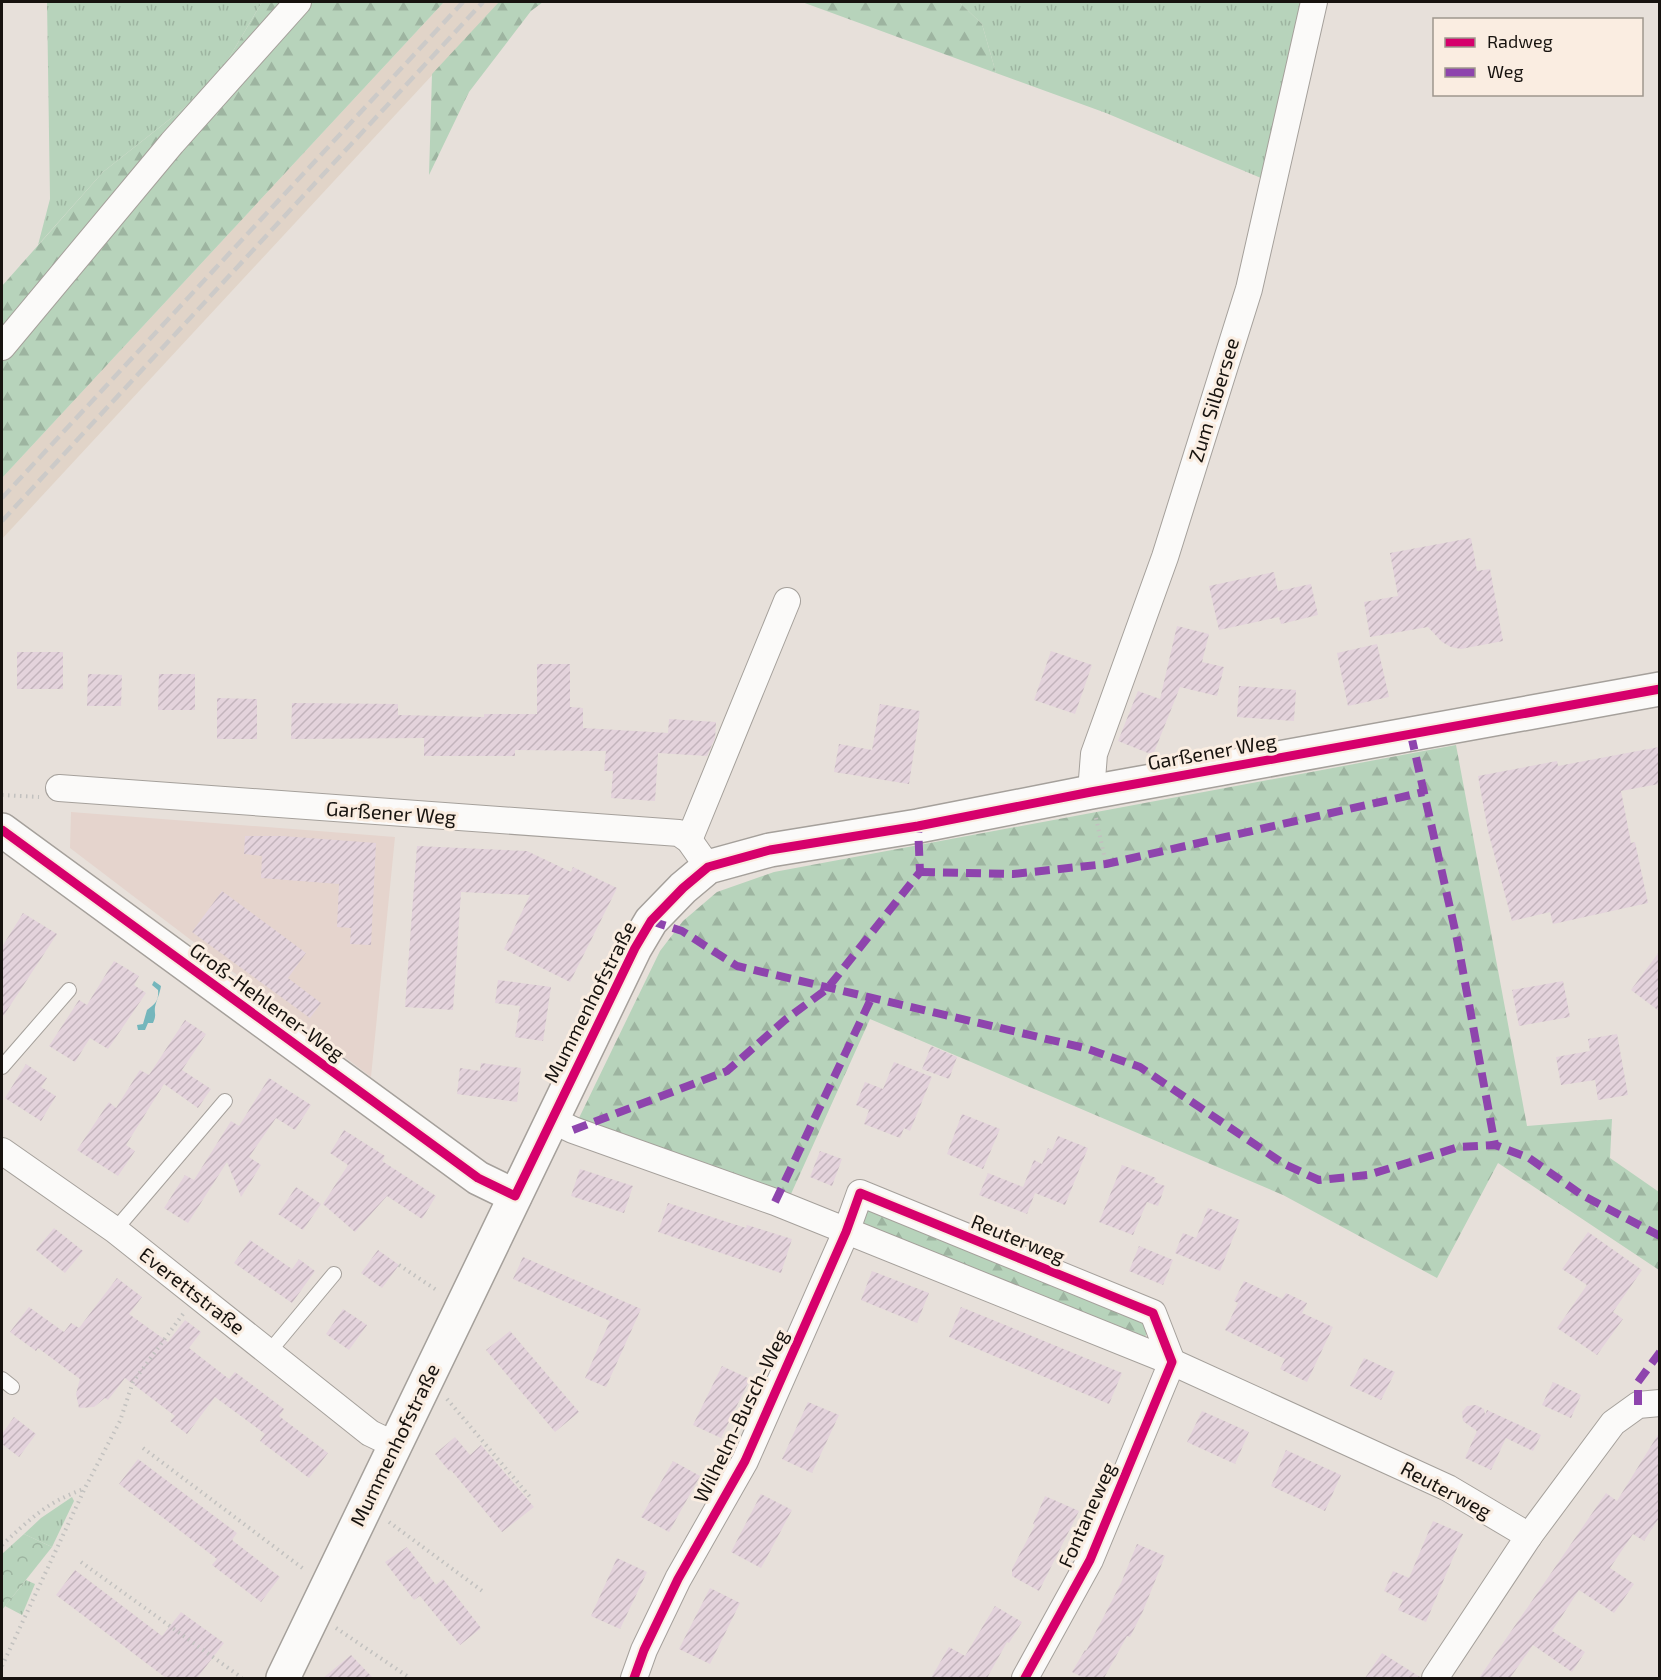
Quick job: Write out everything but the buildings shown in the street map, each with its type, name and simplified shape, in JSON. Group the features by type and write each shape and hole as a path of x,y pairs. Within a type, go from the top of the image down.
{"street":[{"path":"2,347 172,143 298,2"},
{"name":"Zum Silbersee","path":"1090,792 1094,754 1165,557 1249,290 1314,2"},
{"path":"708,867 689,840 787,601"},
{"name":"Garßener Weg","path":"770,850 918,826 1090,792 1659,689"},
{"name":"Garßener Weg","path":"58,788 680,833 689,840"},
{"name":"Groß-Hehlener-Weg","path":"2,830 478,1178 515,1196"},
{"name":"Mummenhofstraße","path":"284,1678 635,948 651,921 682,888 708,867 770,850"},
{"name":"Reuterweg","path":"552,1120 573,1130 774,1202 1172,1362 1448,1488 1529,1536"},
{"name":"Everettstraße","path":"2,1151 115,1230 370,1433 395,1445"},
{"name":"Reuterweg","path":"846,1232 860,1193 1153,1313 1172,1362"},
{"name":"Wilhelm-Busch-Weg","path":"634,1678 644,1650 678,1579 745,1461 846,1232"},
{"name":"Fontaneweg","path":"1025,1678 1090,1560 1172,1362"},
{"path":"1435,1678 1529,1536 1613,1423 1638,1406 1659,1403"}],"lane":[{"path":"2,1067 69,990"},
{"path":"115,1230 225,1101"},
{"path":"269,1352 334,1274"}],"path":[{"path":"2,795 40,797 58,788"},
{"path":"1090,792 1106,864"},
{"path":"399,1265 438,1291 463,1304"},
{"path":"2,1666 85,1488 120,1421 124,1402 133,1382 197,1294"},
{"path":"428,1377 530,1497"},
{"path":"143,1448 410,1678"},
{"path":"2,1545 37,1512 62,1497 85,1488"},
{"path":"366,1505 485,1593"},
{"path":"81,1562 242,1678"}],"shaded area":[{"path":"444,2 500,2 2,539 2,478"},
{"path":"71,812 395,837 371,1077 70,848"}],"green space":[{"path":"47,2 262,2 213,85 103,172 38,245 50,199"},
{"path":"262,2 444,2 2,478 2,286 103,172 213,85"},
{"path":"499,2 543,2 531,11 469,92 429,175 432,74"},
{"path":"802,2 959,2 982,24 996,73"},
{"path":"959,2 1303,2 1261,178 1106,113 996,73 982,24"},
{"path":"1456,745 1527,1126 1612,1119 1610,1158 1659,1192 1659,1270 1498,1163 1437,1278 1283,1195 870,1019 791,1194 579,1118 660,951 683,921 717,892 774,872"},
{"path":"869,1207 1151,1322 1144,1340 861,1225"},
{"path":"72,1497 74,1501 52,1547 24,1534 41,1518"},
{"path":"24,1534 52,1547 2,1610 2,1554"},
{"path":"26,1580 35,1584 22,1615 5,1606"}],"water":[{"path":"154,981 161,986 157,1000 158,994 158,990 152,985"},
{"path":"157,1000 153,1023 148,1023 145,1030 138,1030 137,1025 143,1024 147,1010"}],"railway":[{"path":"2,498 463,2"},
{"path":"2,521 483,2"}],"marked path":[{"path":"1411,735 1457,939 1495,1145"},
{"path":"920,872 1013,874 1106,864 1424,792"},
{"path":"573,1130 727,1071 785,1020 827,989 920,872 918,826"},
{"path":"651,921 682,931 737,966 1085,1048 1140,1067 1284,1164 1319,1180 1368,1175 1459,1147 1495,1145 1529,1158 1582,1195 1660,1236"},
{"path":"775,1202 871,999"},
{"path":"1638,1405 1638,1382 1660,1352"}],"cycle path":[{"path":"2,830 478,1178 515,1196 635,948 651,921 683,888 708,867 770,850 918,826 1091,792 1660,689"},
{"path":"634,1678 644,1650 678,1579 745,1461 846,1232 860,1193 1153,1313 1172,1362 1090,1560 1025,1678"}]}
